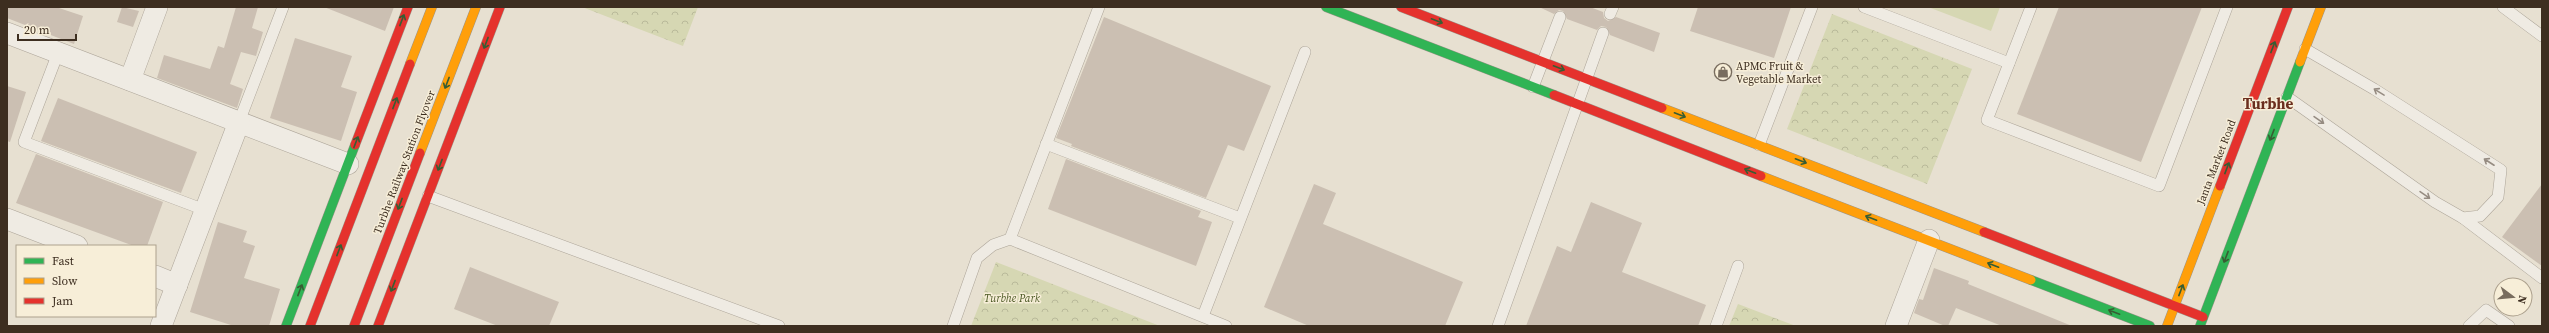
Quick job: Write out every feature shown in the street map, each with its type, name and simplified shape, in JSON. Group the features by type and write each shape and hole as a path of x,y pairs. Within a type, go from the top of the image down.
{"main road":[{"path":"286,326 408,7"},
{"path":"310,326 432,7"},
{"name":"Turbhe Railway Station Flyover","path":"354,326 476,7"},
{"path":"378,326 500,7"},
{"path":"1328,7 2150,326"},
{"path":"1401,7 2203,317"},
{"name":"Janta Market Road","path":"2167,326 2288,7"},
{"path":"2200,326 2321,7"}],"street":[{"path":"130,80 157,7"},
{"path":"7,33 348,164"},
{"path":"161,326 239,122"},
{"path":"7,219 74,245"},
{"path":"1896,326 1928,240"},
{"path":"156,276 177,285"}],"lane":[{"path":"239,122 283,7"},
{"path":"1010,239 1099,7"},
{"path":"1759,145 1812,7"},
{"path":"1864,7 2009,62"},
{"path":"2031,7 1987,120 2159,186 2227,7"},
{"path":"2502,7 2542,36"},
{"path":"1533,87 1560,16"},
{"path":"1498,326 1576,104 1603,33"},
{"path":"2305,49 2374,89 2502,170 2498,197 2480,216 2463,218"},
{"path":"1202,316 1305,52"},
{"path":"58,53 24,142 205,210"},
{"path":"2287,97 2435,202 2463,218 2542,278"},
{"path":"1046,144 1240,218"},
{"path":"428,196 779,326"},
{"path":"953,326 977,258 992,245 1010,239 1226,326"},
{"path":"1716,326 1738,266"},
{"path":"2469,326 2486,310 2509,326"}],"green space":[{"path":"582,7 698,7 683,46"},
{"path":"1928,7 2000,7 1991,31"},
{"path":"1832,14 1972,69 1927,184 1787,129"},
{"name":"Turbhe Park","path":"996,262 1160,326 971,326"},
{"path":"1738,304 1796,326 1729,326"}],"building":[{"path":"7,7 56,7 83,16 74,44 7,18"},
{"path":"122,7 139,11 133,27 117,22"},
{"path":"236,7 258,7 252,28 263,32 256,56 241,52 230,84 243,89 237,108 157,78 164,55 210,69 218,46 224,48"},
{"path":"324,7 394,7 385,31"},
{"path":"1539,7 1590,7 1603,12 1604,18 1608,21 1616,17 1660,33 1654,52 1610,35 1606,27 1601,26 1597,30 1567,19 1563,11 1559,10 1554,14"},
{"path":"1698,7 1791,7 1774,58 1690,31"},
{"path":"2059,7 2202,7 2141,162 2017,114"},
{"path":"1104,17 1271,86 1244,151 1228,145 1206,198 1071,146 1072,144 1056,138"},
{"path":"295,38 352,56 341,87 357,92 341,141 270,118"},
{"path":"7,86 26,92 10,142 7,141"},
{"path":"58,98 197,152 181,193 41,141"},
{"path":"36,154 163,202 147,245 131,245 16,203"},
{"path":"1066,159 1201,211 1198,217 1212,222 1196,266 1048,209"},
{"path":"1314,184 1336,193 1323,224 1463,282 1445,326 1309,326 1264,307"},
{"path":"2542,184 2542,266 2502,237"},
{"path":"1591,202 1642,223 1622,272 1706,305 1698,326 1526,326 1557,246 1571,252"},
{"path":"218,222 247,231 243,242 255,246 244,278 280,289 269,326 234,326 190,312"},
{"path":"470,267 559,302 549,326 498,326 454,309"},
{"path":"1934,268 1969,281 1968,284 2072,326 2002,326 1956,308 1948,326 1945,326 1914,313 1919,299 1923,300"}],"traffic: fast":[{"path":"1326,7 1554,95"},
{"path":"2200,326 2300,62"},
{"path":"286,326 355,145"},
{"path":"2031,280 2150,326"}],"traffic: slow":[{"path":"410,64 432,7"},
{"path":"420,153 476,7"},
{"path":"2300,62 2321,7"},
{"path":"1662,108 1984,232"},
{"path":"1761,176 2031,280"},
{"path":"2167,326 2220,186"}],"traffic: jam":[{"path":"355,145 408,7"},
{"path":"378,326 500,7"},
{"path":"1401,7 1662,108"},
{"path":"2220,186 2288,7"},
{"path":"310,326 410,64"},
{"path":"1554,95 1761,176"},
{"path":"354,326 420,153"},
{"path":"1984,232 2203,317"}],"place":[{"name":"APMC Fruit & Vegetable Market","path":"1723,72"}],"district":[{"name":"Turbhe","path":"2268,104"}]}
